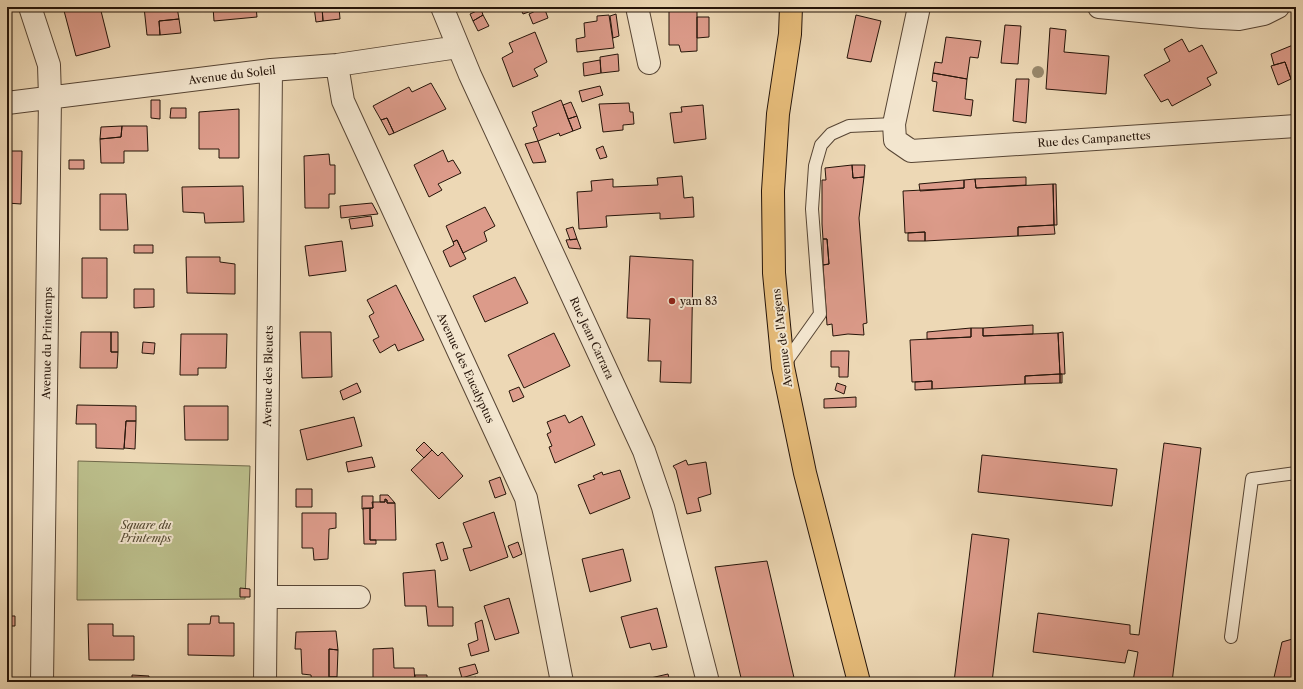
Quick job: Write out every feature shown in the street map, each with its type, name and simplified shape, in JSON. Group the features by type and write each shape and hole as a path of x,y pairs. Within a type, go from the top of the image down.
{"main road":[{"name":"Avenue de l'Argens","path":"790,34 791,7"},
{"name":"Avenue de l'Argens","path":"797,7 790,34 778,114 773,191 774,272 783,367 805,473 859,682"}],"street":[{"name":"Avenue du Printemps","path":"30,7 48,65 50,98 42,682"},
{"name":"Rue Jean Carrara","path":"442,7 458,47 644,451 663,507 708,682"},
{"path":"637,7 649,63"},
{"path":"894,132 919,7"},
{"path":"1099,7 1203,12 1239,19 1264,14 1278,7"},
{"name":"Avenue du Soleil","path":"7,103 271,70 337,65 458,47"},
{"name":"Avenue des Eucalyptus","path":"337,65 343,101 526,498 562,682"},
{"name":"Avenue des Bleuets","path":"265,682 271,70"},
{"name":"Rue des Campanettes","path":"894,132 910,151 1296,126"},
{"path":"266,597 359,597"}],"lane":[{"path":"783,367 820,314 812,209 815,166 821,145 831,134 850,126 894,132"},
{"path":"1231,638 1252,479 1296,473"}],"green space":[{"name":"Square du Printemps","path":"78,461 250,466 245,599 77,600"}],"building":[{"path":"63,7 100,7 110,47 76,56"},
{"path":"144,7 177,7 179,19 159,21 160,35 147,35"},
{"path":"213,7 256,7 257,17 214,21"},
{"path":"314,7 322,7 323,21 316,22"},
{"path":"322,7 339,7 340,19 323,21"},
{"path":"520,7 543,7 523,14"},
{"path":"544,7 548,18 533,24 529,14"},
{"path":"669,7 703,7 697,9 697,51 681,52 679,45 669,45"},
{"path":"481,9 483,15 473,21 470,14"},
{"path":"616,14 619,36 613,38 610,16"},
{"path":"483,15 489,26 478,31 473,21"},
{"path":"609,15 614,48 577,52 576,39 585,37 584,23 597,21 597,16"},
{"path":"856,15 881,21 871,62 847,58"},
{"path":"697,17 709,17 709,37 697,38"},
{"path":"179,19 181,33 160,35 159,21"},
{"path":"1005,25 1021,26 1018,64 1001,63"},
{"path":"1050,28 1066,30 1064,52 1109,56 1106,94 1046,89"},
{"path":"535,32 547,62 534,69 538,76 513,87 502,58 513,52 509,43"},
{"path":"946,37 981,41 978,58 970,57 967,79 933,73 935,62 942,63"},
{"path":"1182,39 1189,52 1202,45 1217,73 1207,78 1211,85 1172,106 1168,99 1161,102 1144,75 1170,61 1164,49"},
{"path":"1296,41 1296,77 1291,79 1285,62 1274,65 1271,54 1293,45 1292,42"},
{"path":"618,54 619,71 601,73 600,57"},
{"path":"600,60 601,73 584,76 583,63"},
{"path":"1285,62 1291,79 1278,85 1271,66"},
{"path":"933,73 967,79 965,99 973,100 971,116 933,111 937,82 932,81"},
{"path":"1016,79 1029,79 1026,123 1013,121"},
{"path":"431,83 446,109 394,133 387,118 381,120 373,106 409,87 412,92"},
{"path":"600,86 603,95 582,102 579,91"},
{"path":"151,100 160,100 160,119 151,118"},
{"path":"561,100 573,131 560,136 559,133 538,141 533,128 537,126 532,112"},
{"path":"571,102 577,116 568,119 563,105"},
{"path":"629,103 630,112 633,112 634,124 623,125 623,130 603,132 599,104"},
{"path":"703,105 706,139 674,143 670,113 682,112 681,107"},
{"path":"171,108 186,108 186,118 170,118"},
{"path":"239,109 239,158 219,158 219,149 199,149 199,112"},
{"path":"577,116 581,128 573,131 568,119"},
{"path":"387,118 394,133 389,135 381,120"},
{"path":"122,126 121,137 100,139 101,127"},
{"path":"122,126 147,126 148,151 124,151 124,163 101,163 100,139 121,137"},
{"path":"538,141 546,162 533,163 525,144"},
{"path":"603,146 607,157 600,159 596,149"},
{"path":"443,150 448,162 453,160 461,173 438,184 442,190 429,197 414,165"},
{"path":"7,151 22,151 21,204 7,203"},
{"path":"329,154 330,165 335,165 335,194 329,194 329,208 305,208 304,156"},
{"path":"69,160 84,160 84,169 69,169"},
{"path":"852,165 865,165 864,177 853,178"},
{"path":"852,165 853,178 864,177 859,218 867,323 863,324 864,335 848,334 833,336 832,324 827,325 823,265 829,264 827,239 823,239 822,180 826,180 825,168"},
{"path":"682,176 684,198 693,197 694,217 660,219 660,213 606,216 607,227 579,229 577,192 592,191 591,181 613,179 613,187 658,185 657,178"},
{"path":"1026,177 1026,185 976,188 975,179"},
{"path":"975,179 976,188 1053,184 1054,225 1018,227 1018,236 925,241 925,232 905,233 903,191 964,188 964,180"},
{"path":"964,180 964,188 920,191 919,184"},
{"path":"1053,184 1056,184 1057,225 1054,225"},
{"path":"243,186 244,222 205,223 204,213 183,212 182,187"},
{"path":"100,194 126,194 128,230 100,230"},
{"path":"372,203 378,214 341,218 340,206"},
{"path":"485,207 495,226 484,232 487,241 463,253 457,240 453,242 446,226"},
{"path":"371,216 373,226 351,229 349,219"},
{"path":"1054,225 1055,234 1018,236 1018,227"},
{"path":"573,227 577,239 570,240 566,229"},
{"path":"925,232 925,241 908,241 908,233"},
{"path":"577,239 581,249 569,248 566,240"},
{"path":"823,239 827,239 829,264 823,265"},
{"path":"457,240 466,259 450,267 443,251 454,245 453,242"},
{"path":"342,241 346,271 309,276 305,246"},
{"path":"134,245 153,245 153,253 134,253"},
{"path":"630,256 693,260 691,383 660,382 661,361 648,361 650,319 627,318"},
{"path":"186,257 220,257 220,262 235,264 235,294 187,293"},
{"path":"82,258 107,258 107,298 82,298"},
{"path":"7,260 9,260 10,279 7,279"},
{"path":"515,277 528,303 485,322 473,296"},
{"path":"396,285 424,340 398,351 395,344 380,353 373,340 379,337 369,316 374,313 367,300"},
{"path":"134,289 154,289 154,307 134,308"},
{"path":"1033,325 1033,334 983,336 983,328"},
{"path":"971,328 971,337 927,339 927,332"},
{"path":"971,328 983,328 983,336 1058,333 1060,374 1025,376 1025,384 932,389 932,381 912,382 910,340 971,337"},
{"path":"81,332 111,332 111,352 118,352 117,368 80,368"},
{"path":"111,332 118,332 118,352 111,352"},
{"path":"300,332 331,332 332,377 302,378"},
{"path":"1063,332 1065,374 1060,374 1058,333"},
{"path":"554,333 570,366 524,388 508,355"},
{"path":"181,334 227,334 226,368 198,368 198,375 180,375"},
{"path":"143,342 155,343 154,354 142,353"},
{"path":"831,351 849,351 848,377 839,377 839,367 831,367"},
{"path":"1060,374 1062,374 1062,383 1060,383"},
{"path":"1060,374 1060,383 1025,384 1025,376"},
{"path":"932,381 932,389 915,390 915,382"},
{"path":"357,383 361,392 343,400 340,391"},
{"path":"837,383 846,386 844,394 835,390"},
{"path":"519,387 524,397 513,402 509,391"},
{"path":"856,397 856,407 824,408 824,399"},
{"path":"7,405 10,406 9,424 7,424"},
{"path":"77,405 136,406 136,421 126,421 124,449 96,448 96,424 76,424"},
{"path":"184,406 228,406 228,440 185,440"},
{"path":"565,415 569,423 582,416 595,445 555,463 549,447 552,446 547,434 551,432 547,422"},
{"path":"354,417 362,446 307,460 300,430"},
{"path":"126,421 136,421 135,449 124,448"},
{"path":"424,442 432,450 424,458 416,450"},
{"path":"1164,443 1201,448 1172,682 1133,681 1138,652 1128,650 1125,663 1033,652 1038,613 1130,625 1130,634 1139,635"},
{"path":"432,450 438,456 442,452 463,476 439,499 411,470"},
{"path":"982,455 1117,469 1112,506 978,492"},
{"path":"372,457 375,467 348,472 346,462"},
{"path":"686,460 688,465 706,462 711,494 698,498 701,511 687,514 676,470 673,466"},
{"path":"620,470 630,498 590,514 578,485 595,479 593,476 602,472 603,475"},
{"path":"500,477 506,494 495,498 489,481"},
{"path":"296,489 312,489 312,507 296,507"},
{"path":"380,495 388,495 395,503 387,503 387,500 385,499 385,502 380,502"},
{"path":"362,496 373,496 373,508 362,509"},
{"path":"385,499 387,500 387,503 395,503 396,540 370,540 370,508 373,508 372,502 385,502"},
{"path":"363,508 370,508 370,540 376,540 376,544 364,544"},
{"path":"494,512 508,557 470,571 463,549 472,547 463,523"},
{"path":"302,513 336,513 336,528 329,529 328,559 314,560 313,548 302,548"},
{"path":"7,534 10,534 9,572 7,572"},
{"path":"972,534 1009,539 992,682 954,682"},
{"path":"443,542 448,559 441,561 436,544"},
{"path":"518,542 522,554 513,558 508,546"},
{"path":"623,549 631,581 590,592 582,559"},
{"path":"767,561 795,682 742,682 715,567"},
{"path":"435,570 438,607 453,607 453,626 428,626 426,606 405,606 403,573"},
{"path":"240,588 250,589 250,597 240,597"},
{"path":"509,598 519,633 495,640 484,606"},
{"path":"657,608 667,647 652,650 650,643 630,648 621,617"},
{"path":"7,616 15,616 15,626 9,626 9,644 7,644"},
{"path":"211,616 219,616 219,623 234,623 234,656 188,655 188,624 210,624"},
{"path":"482,620 489,651 471,656 468,644 478,640 475,623"},
{"path":"88,624 113,624 113,636 134,636 134,660 89,660"},
{"path":"336,631 338,650 329,649 329,677 337,677 337,682 312,682 311,675 302,674 301,649 295,649 296,632"},
{"path":"1296,638 1296,682 1273,682 1282,642"},
{"path":"393,648 394,668 414,668 415,682 373,682 373,649"},
{"path":"329,649 338,650 337,677 329,677"},
{"path":"475,664 478,673 462,678 459,668"},
{"path":"668,674 670,682 633,682"},
{"path":"132,675 149,676 149,682 132,682"},
{"path":"415,675 427,675 427,682 415,682"},
{"path":"476,677 477,682 462,682 462,680"},
{"path":"508,678 509,682 495,682"},
{"path":"529,678 530,682 514,682"}],"place":[{"name":"yam 83","path":"672,301"}]}
